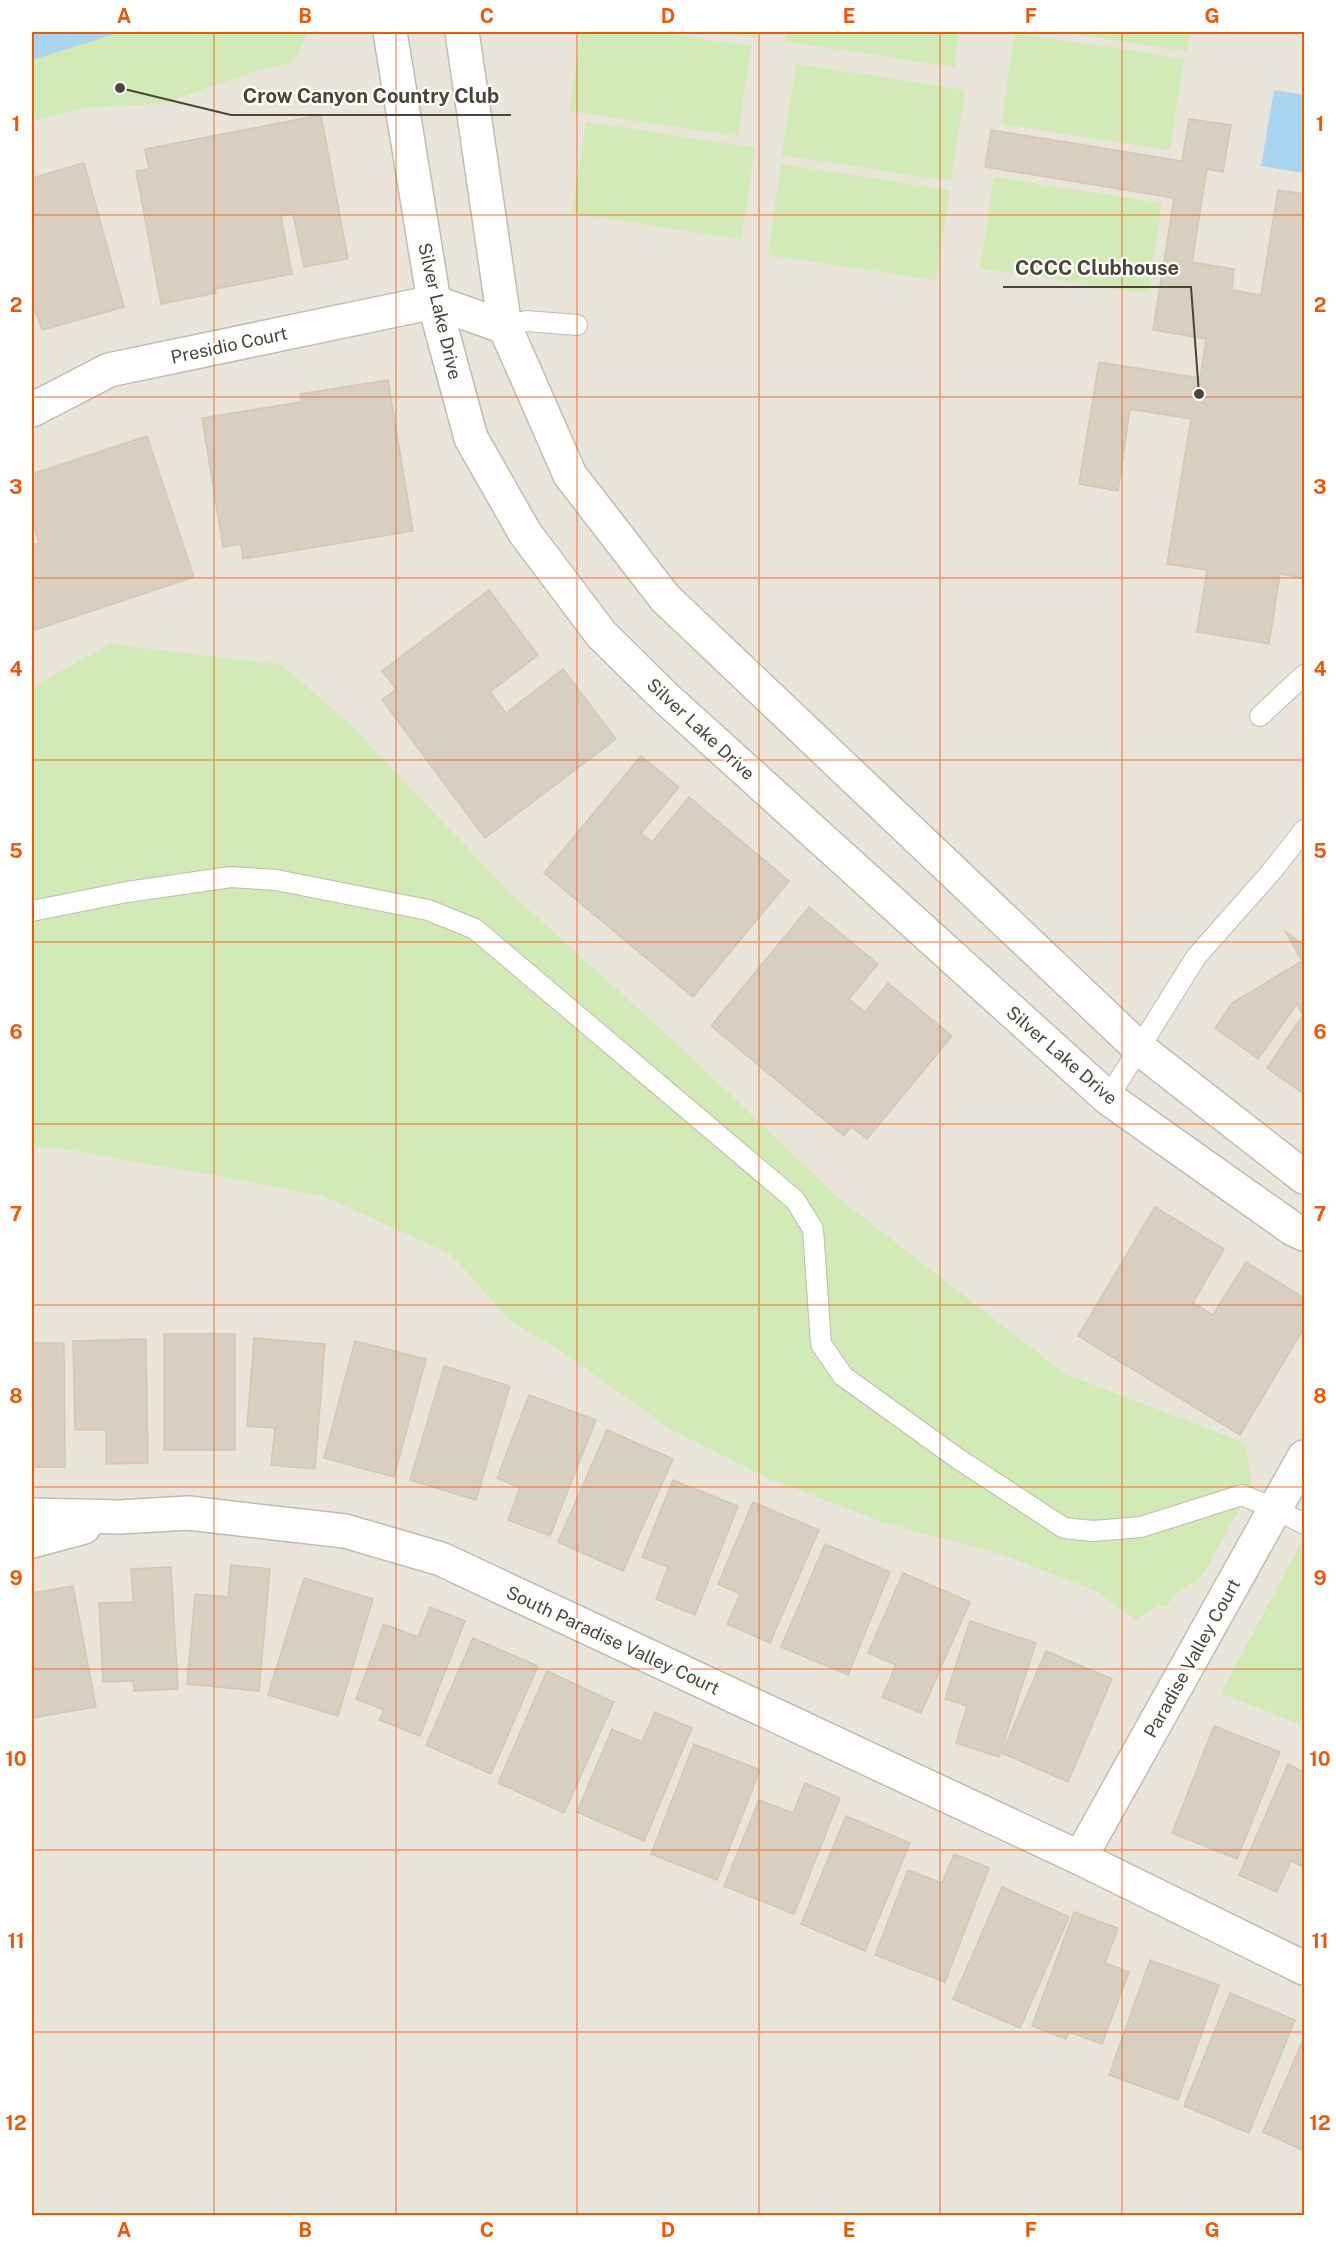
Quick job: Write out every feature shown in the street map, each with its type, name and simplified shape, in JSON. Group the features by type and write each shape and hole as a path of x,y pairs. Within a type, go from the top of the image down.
{"street":[{"name":"Silver Lake Drive","path":"390,32 434,302 471,438 525,533 601,634 685,715 1108,1098 1293,1229 1305,1234"},
{"path":"462,32 505,327 570,475 665,598 1140,1049 1305,1177"},
{"path":"434,302 505,327"},
{"name":"Presidio Court","path":"32,410 109,370 434,302"},
{"name":"Paradise Valley Court","path":"1080,1858 1305,1457"},
{"name":"South Paradise Valley Court","path":"32,1515 120,1517 188,1513 345,1531 441,1559 1080,1858 1305,1968"},
{"name":"South Paradise Valley Court","path":"32,1540 120,1517"}],"lane":[{"path":"505,327 526,321 577,325"},
{"path":"1260,716 1305,675"},
{"path":"1108,1098 1196,957 1305,830"},
{"path":"32,911 127,892 231,877 276,880 428,910 475,929 795,1200 813,1229 821,1344 843,1376 852,1383 957,1458 1064,1528 1094,1531 1141,1527 1242,1495 1305,1524"}],"shaded area":[{"path":"32,32 1304,32 1304,2215 32,2215"}],"green space":[{"path":"32,32 308,32 294,62 256,71 161,104 89,107 32,121"},
{"path":"581,32 659,32 751,46 738,136 569,111"},
{"path":"714,32 758,32 757,38"},
{"path":"787,32 959,32 954,67 786,41"},
{"path":"1059,32 1190,32 1187,51"},
{"path":"1015,33 1184,59 1170,150 1001,124"},
{"path":"796,64 965,90 951,181 782,155"},
{"path":"586,122 755,148 741,239 572,213"},
{"path":"781,164 950,190 936,280 768,255"},
{"path":"994,177 1162,203 1148,294 980,268"},
{"path":"110,644 282,665 351,725 507,890 675,1042 841,1200 1065,1374 1245,1443 1252,1487 1201,1578 1176,1593 1167,1605 1158,1605 1135,1620 1096,1591 1001,1554 885,1523 772,1480 670,1429 561,1351 510,1321 451,1254 323,1196 52,1147 32,1148 32,687"},
{"path":"1304,1537 1304,1726 1221,1693"}],"water":[{"path":"32,32 121,32 32,60"},
{"path":"1274,90 1304,95 1304,173 1261,166"}],"building":[{"path":"321,115 348,259 304,267 293,214 281,216 292,274 215,289 216,293 161,304 136,171 149,169 145,149"},
{"path":"1189,119 1231,125 1223,172 1207,169 1192,262 1234,269 1232,290 1261,295 1278,190 1304,194 1304,578 1280,574 1269,644 1197,632 1207,570 1167,564 1191,419 1130,409 1118,491 1079,484 1099,362 1200,378 1206,339 1153,330 1174,198 985,167 991,130 1182,161"},
{"path":"84,163 124,307 42,330 36,312 32,313 32,178"},
{"path":"388,380 413,531 243,559 241,544 223,547 202,418 301,402 300,394"},
{"path":"147,436 194,577 32,631 32,545 39,543 32,519 32,474"},
{"path":"489,590 538,655 490,692 506,713 563,669 616,739 485,838 382,700 396,689 382,671"},
{"path":"641,756 679,787 641,833 652,842 689,797 789,881 693,997 544,873"},
{"path":"809,907 878,964 849,999 865,1012 888,983 952,1036 867,1139 851,1127 844,1136 711,1026"},
{"path":"1285,931 1304,945 1304,1094 1267,1068 1303,1015 1297,1004 1258,1059 1215,1028 1232,1003 1302,961"},
{"path":"1155,1207 1224,1249 1193,1303 1213,1315 1246,1262 1304,1298 1304,1328 1240,1435 1078,1336"},
{"path":"164,1334 235,1334 235,1450 164,1450"},
{"path":"254,1338 325,1344 315,1469 271,1465 275,1428 247,1426"},
{"path":"146,1339 148,1463 106,1464 106,1430 75,1430 73,1341"},
{"path":"355,1341 426,1359 394,1477 324,1458"},
{"path":"32,1343 64,1343 65,1467 32,1467"},
{"path":"444,1366 510,1386 476,1500 410,1480"},
{"path":"529,1395 596,1420 550,1536 508,1520 520,1488 497,1478"},
{"path":"607,1430 673,1459 623,1571 558,1542"},
{"path":"673,1480 738,1506 695,1615 656,1599 668,1567 642,1557"},
{"path":"753,1502 819,1530 770,1643 727,1624 740,1594 718,1584"},
{"path":"825,1544 890,1572 848,1675 781,1647"},
{"path":"231,1565 270,1569 259,1691 187,1684 195,1594 228,1597"},
{"path":"171,1567 178,1689 134,1691 133,1681 103,1682 99,1603 133,1602 131,1569"},
{"path":"903,1573 970,1602 921,1713 882,1697 896,1665 868,1653"},
{"path":"304,1578 373,1599 338,1716 268,1695"},
{"path":"73,1586 96,1707 32,1718 32,1593"},
{"path":"430,1607 465,1621 420,1736 379,1720 384,1710 356,1699 384,1624 418,1637"},
{"path":"970,1621 1036,1643 999,1757 956,1743 967,1706 945,1699"},
{"path":"473,1638 538,1666 491,1774 426,1745"},
{"path":"1046,1651 1112,1679 1068,1782 1002,1753"},
{"path":"547,1671 614,1702 564,1813 498,1783"},
{"path":"655,1712 692,1728 644,1841 577,1812 612,1729 642,1742"},
{"path":"1214,1726 1280,1752 1237,1859 1172,1833"},
{"path":"694,1744 760,1770 717,1880 651,1854"},
{"path":"1288,1764 1304,1772 1304,1867 1291,1861 1277,1892 1239,1875"},
{"path":"805,1783 840,1798 794,1914 724,1886 759,1800 793,1813"},
{"path":"846,1816 910,1843 865,1951 801,1924"},
{"path":"954,1854 989,1868 945,1982 875,1955 908,1870 942,1883"},
{"path":"1002,1887 1069,1917 1020,2028 953,1999"},
{"path":"1074,1912 1118,1928 1105,1963 1129,1972 1102,2044 1069,2032 1066,2039 1032,2026"},
{"path":"1150,1960 1219,1985 1178,2100 1109,2075"},
{"path":"1230,1993 1295,2020 1249,2133 1184,2106"},
{"path":"1304,2038 1304,2151 1263,2132"}],"place":[{"name":"Crow Canyon Country Club","path":"120,88"},
{"name":"CCCC Clubhouse","path":"1199,394"}]}
